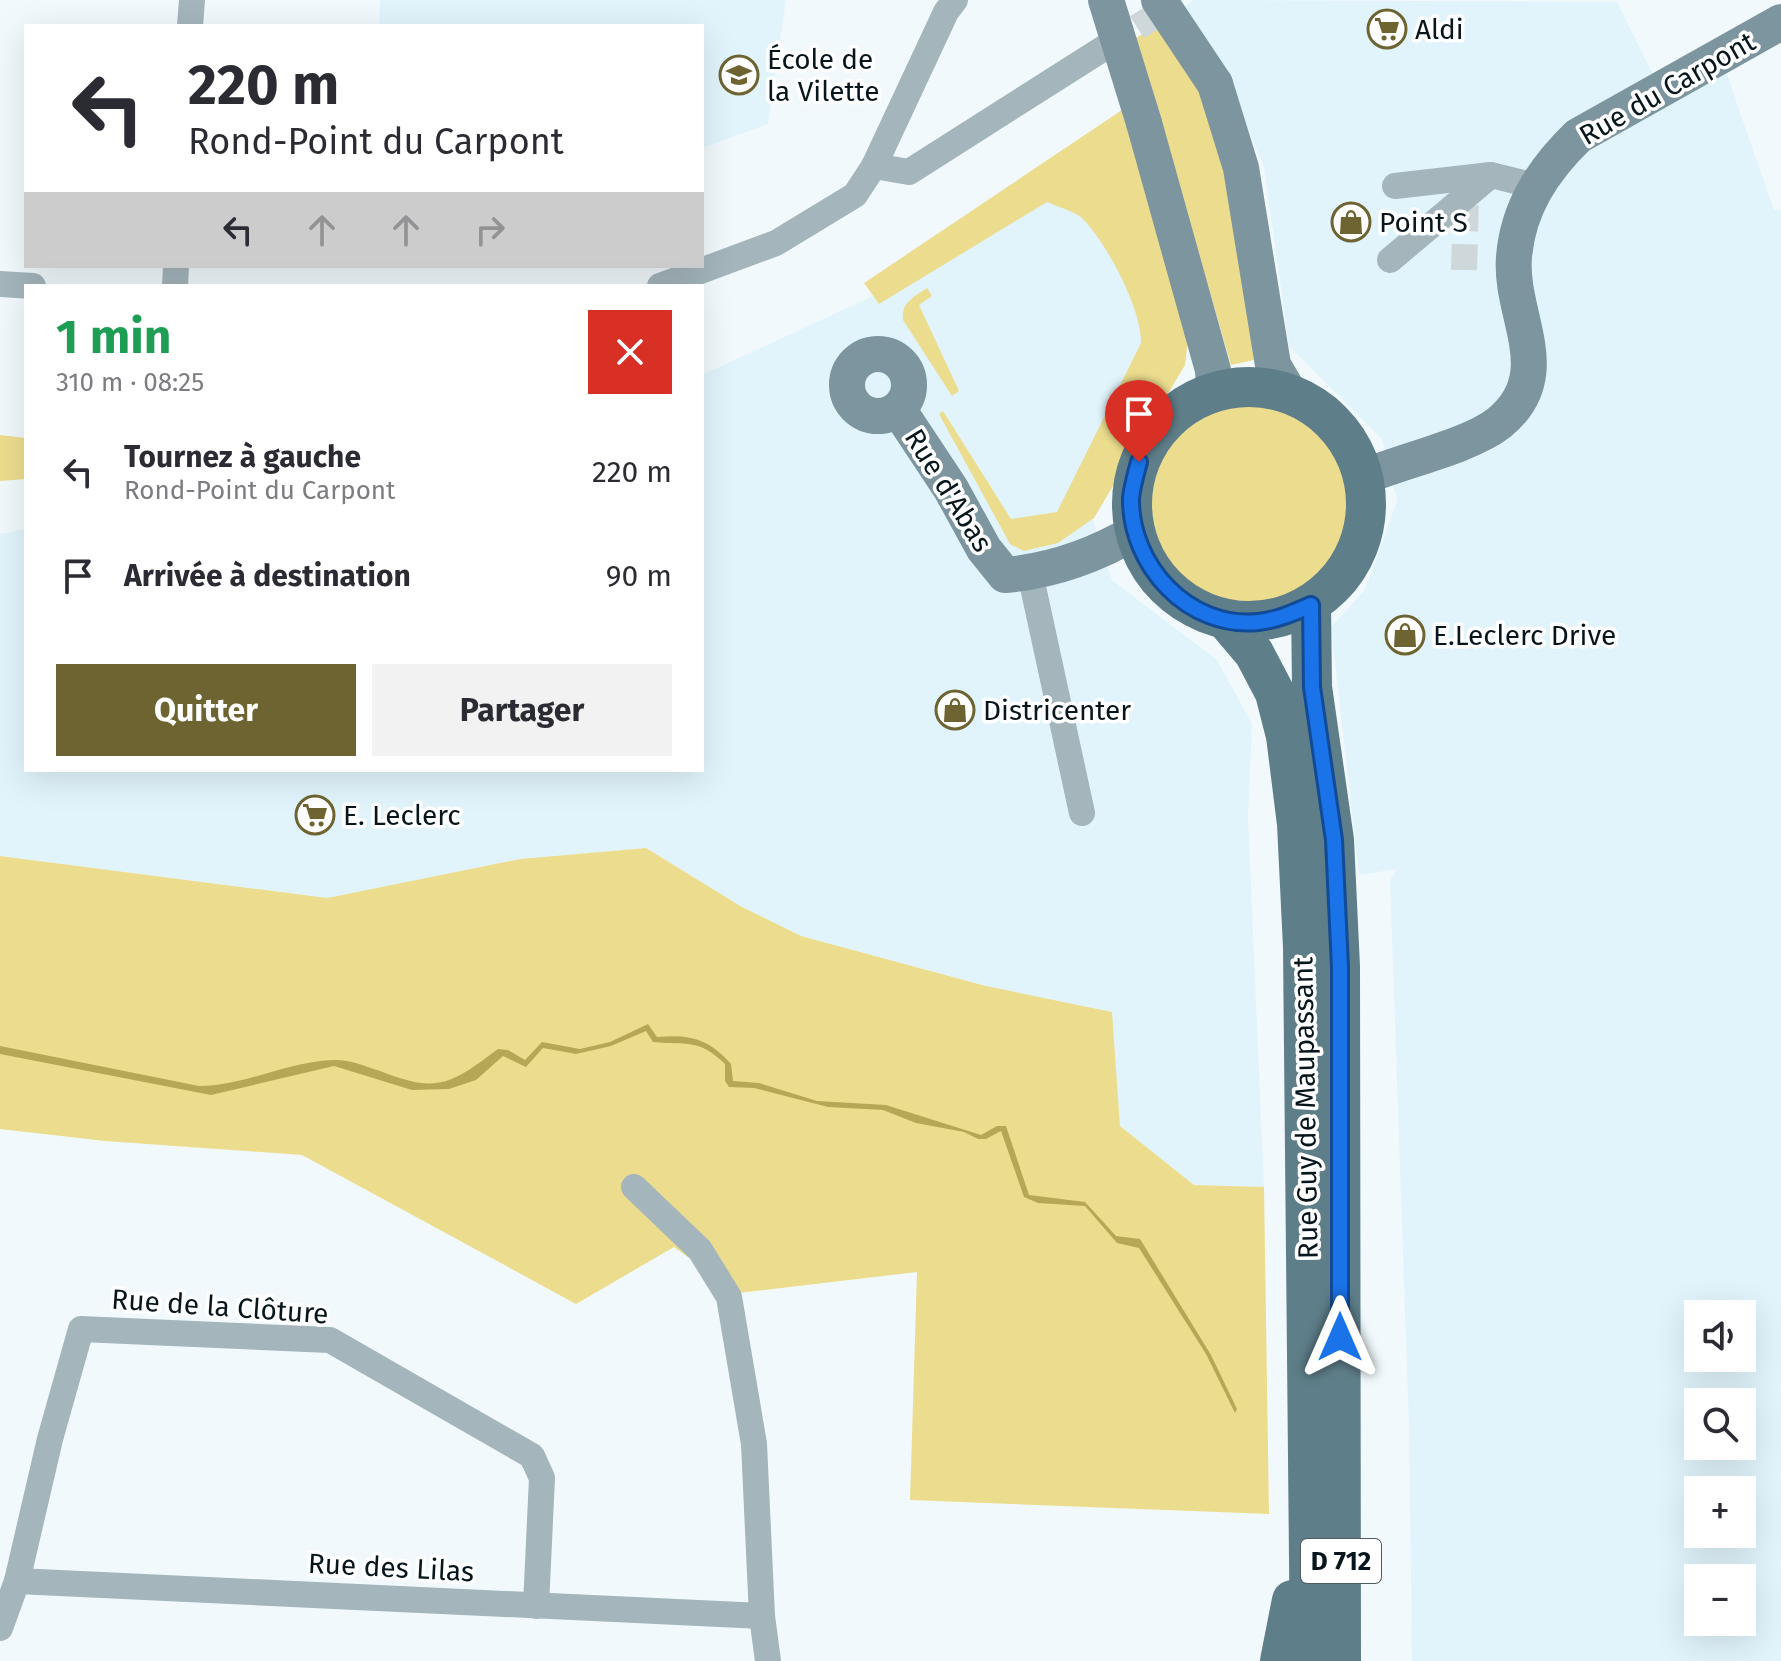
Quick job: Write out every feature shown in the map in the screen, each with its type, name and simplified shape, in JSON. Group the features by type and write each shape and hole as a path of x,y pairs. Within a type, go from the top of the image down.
{"main road":[{"path":"1252,386 1290,394 1324,413 1349,442 1364,477 1367,514 1358,550 1339,581 1311,605 1284,617 1255,622 1226,620 1194,609 1168,589 1147,563 1135,532 1131,497 1145,452 1156,431 1182,407 1214,391 1252,386"},
{"name":"Rue Guy de Maupassant","path":"1311,605 1312,687 1334,840 1340,967 1341,1661"},
{"name":"Rue Guy de Maupassant","path":"1226,620 1254,653 1275,693 1286,736 1297,824 1303,947 1310,1661"},
{"path":"1341,1461 1367,1661"},
{"path":"1280,1661 1293,1596 1310,1569"}],"street":[{"path":"190,24 192,0"},
{"path":"665,284 776,243 855,195 874,166 946,12 955,0"},
{"path":"1106,0 1213,370 1214,391"},
{"path":"1171,1 1215,84 1241,168 1273,365 1290,394"},
{"name":"Rue du Carpont","path":"1364,477 1484,433 1516,406 1528,374 1530,355 1513,258 1521,223 1535,186 1551,162 1578,136 1781,22"},
{"path":"874,166 909,172 1104,48"},
{"path":"1395,186 1491,175 1535,186"},
{"path":"1390,260 1491,175"},
{"path":"0,284 24,285"},
{"name":"Rue d'Abas","path":"898,409 951,489 984,549 1005,575 1030,573"},
{"path":"1082,813 1030,573 1105,550 1135,532"},
{"path":"634,1187 700,1250 729,1297 754,1444 762,1616 768,1661"},
{"name":"Rue de la Clôture","path":"0,1628 17,1581 50,1439 81,1329 330,1340 532,1456 542,1478 536,1606"},
{"name":"Rue des Lilas","path":"17,1581 762,1616"}],"shaded area":[{"name":"École de la Vilette","path":"380,0 786,0 768,124 704,147 704,24 379,24"},
{"path":"1193,0 1617,2 1667,103 1724,66 1774,210 1781,210 1781,1661 1412,1661 1409,1426 1390,880 1397,869 1359,875 1331,627 1365,590 1397,501 1382,439 1289,346 1264,167 1216,57 1183,8"},
{"path":"1161,22 1186,59 1216,126 1226,165 1254,360 1231,365 1136,38"},
{"path":"1122,110 1188,339 1185,365 1094,518 1058,543 1024,551 1010,544 939,414 943,411 1011,519 1057,512 1141,343 1136,312 1111,259 1082,218 1047,202 879,304 864,283"},
{"path":"1104,144 1162,334 1086,499 1112,580 1217,660 1252,724 1248,817 1264,1187 1194,1185 1120,1126 1111,1012 986,986 801,936 742,907 646,848 520,859 327,898 0,856 0,534 24,529 24,772 704,772 704,374 869,298"},
{"path":"927,288 932,296 919,305 959,391 952,396 903,320 906,304"},
{"path":"1249,404 1268,405 1287,411 1319,433 1341,465 1347,484 1347,522 1341,541 1319,573 1287,595 1268,601 1249,602 1230,601 1211,595 1179,573 1157,541 1151,522 1150,503 1151,484 1157,465 1179,433 1211,411 1230,405"},
{"path":"0,435 24,438 24,479 0,481"},
{"path":"646,848 742,907 801,936 986,986 1112,1012 1120,1126 1194,1185 1264,1187 1269,1514 910,1500 917,1272 738,1293 674,1247 576,1304 302,1155 105,1141 0,1129 0,856 327,898 520,859"},
{"path":"648,1024 657,1037 689,1038 715,1049 731,1064 733,1081 759,1083 817,1101 886,1105 981,1135 997,1126 1006,1126 1029,1195 1085,1202 1116,1236 1140,1239 1211,1355 1237,1409 1235,1413 1206,1354 1139,1248 1117,1243 1085,1206 1038,1203 1024,1197 1001,1131 986,1139 978,1139 964,1132 916,1123 883,1110 828,1107 754,1088 729,1087 725,1081 725,1064 715,1055 691,1044 653,1042 646,1031 611,1046 576,1054 543,1048 526,1067 503,1056 476,1080 449,1089 412,1090 334,1066 211,1095 0,1054 0,1046 199,1086 232,1082 298,1065 332,1060 430,1083 455,1077 498,1049 508,1050 525,1060 542,1042 580,1049 610,1042"}],"tunnel":[{"path":"1104,48 1175,3"},
{"path":"1464,270 1466,200"}],"place":[{"name":"Aldi","path":"1387,29"},
{"name":"École de la Vilette","path":"739,75"},
{"name":"Point S","path":"1351,222"},
{"name":"E.Leclerc Drive","path":"1405,635"},
{"name":"Districenter","path":"955,710"},
{"name":"E. Leclerc","path":"315,815"}],"route":[{"path":"1139,462 1131,497 1135,532 1147,563 1168,589 1194,609 1226,620 1255,622 1284,617 1311,605 1312,687 1334,840 1340,967 1340,1337"}]}
